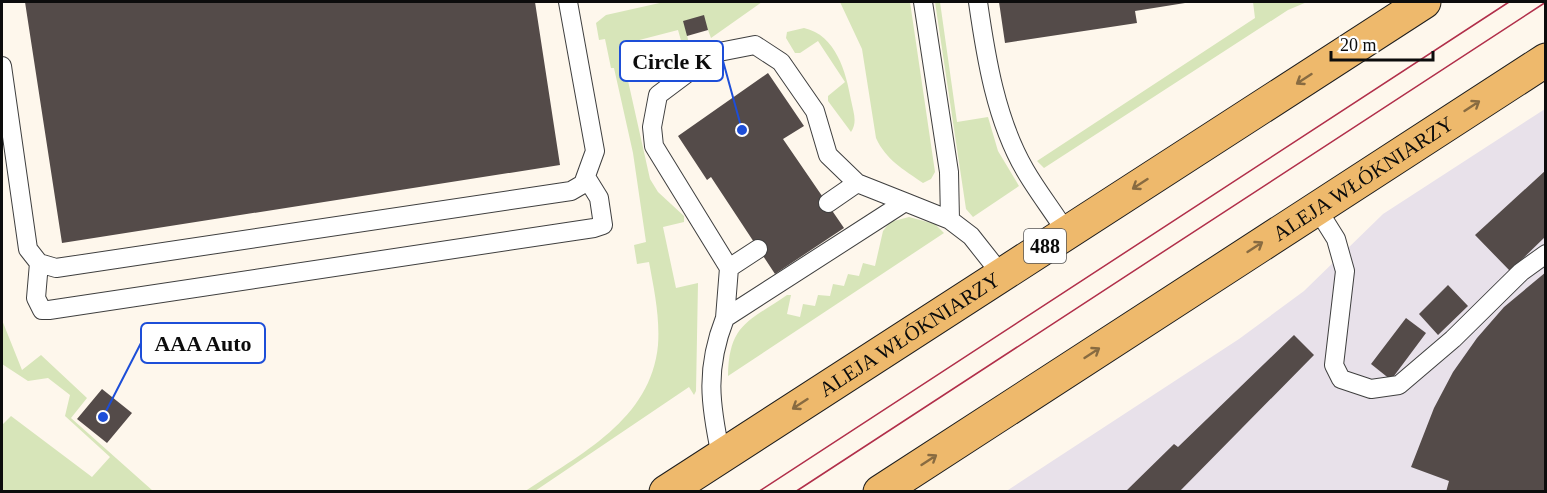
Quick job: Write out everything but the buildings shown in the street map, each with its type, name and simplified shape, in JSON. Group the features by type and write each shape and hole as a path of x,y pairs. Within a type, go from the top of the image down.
{"main road":[{"name":"ALEJA WŁÓKNIARZY","path":"666,492 1424,2"},
{"name":"ALEJA WŁÓKNIARZY","path":"880,492 1545,60"}],"lane":[{"path":"2,66 6,125 28,249 39,263 56,268 571,191 583,184 595,151 568,2"},
{"path":"923,2 949,172 950,220"},
{"path":"978,2 984,43 1005,126 1024,169 1066,232"},
{"path":"721,456 711,398 714,346 725,318 729,268 654,146 652,128 658,95 714,53 756,45 781,62 815,111 828,155 857,183 950,220 971,236 1001,274"},
{"path":"39,263 36,298 42,310 49,310 542,236 603,225 598,198 586,177"},
{"path":"828,203 857,183"},
{"path":"725,318 905,202"},
{"path":"1316,207 1336,239 1345,271 1334,365 1341,379 1371,389 1399,385 1453,339 1521,272 1545,254"},
{"path":"729,268 758,249"}],"shaded area":[{"path":"1545,109 1545,491 1005,492 1239,339 1304,291 1383,214"}],"green space":[{"path":"664,2 762,2 711,38 708,30 684,21 690,49 684,51 678,30 620,45 650,179 658,192 684,216 684,222 663,227 676,288 698,283 696,391 694,395 689,387 535,491 524,492 568,464 609,432 642,394 653,371 658,345 657,314 649,262 637,264 634,245 646,242 633,153 614,68 611,68 605,39 599,40 596,23 606,15"},
{"path":"840,2 910,2 935,172 931,179 923,183 890,158 876,138 862,49"},
{"path":"935,2 940,2 957,122 988,117 998,151 1019,186 973,217 966,209"},
{"path":"1253,2 1307,2 1288,10 1044,168 1037,161 1255,18"},
{"path":"804,28 824,38 838,56 854,112 855,120 851,132 828,101 828,96 845,82 818,41 800,53 795,53 786,38 787,32"},
{"path":"909,217 935,224 944,233 728,376 732,345 743,326 787,295 791,295 787,314 800,317 803,304 815,306 818,295 830,296 833,284 844,286 848,274 859,276 863,263 875,266 883,231 890,222"},
{"path":"2,320 22,370 41,355 87,398 71,418 153,491 2,491 2,425 11,416 92,477 110,457 65,416 70,395 48,378 28,381 2,364"}],"tram line":[{"path":"758,492 1509,2"},
{"path":"795,492 1546,2"}],"place":[{"name":"Circle K","path":"742,130"},
{"name":"AAA Auto","path":"103,417"}]}
